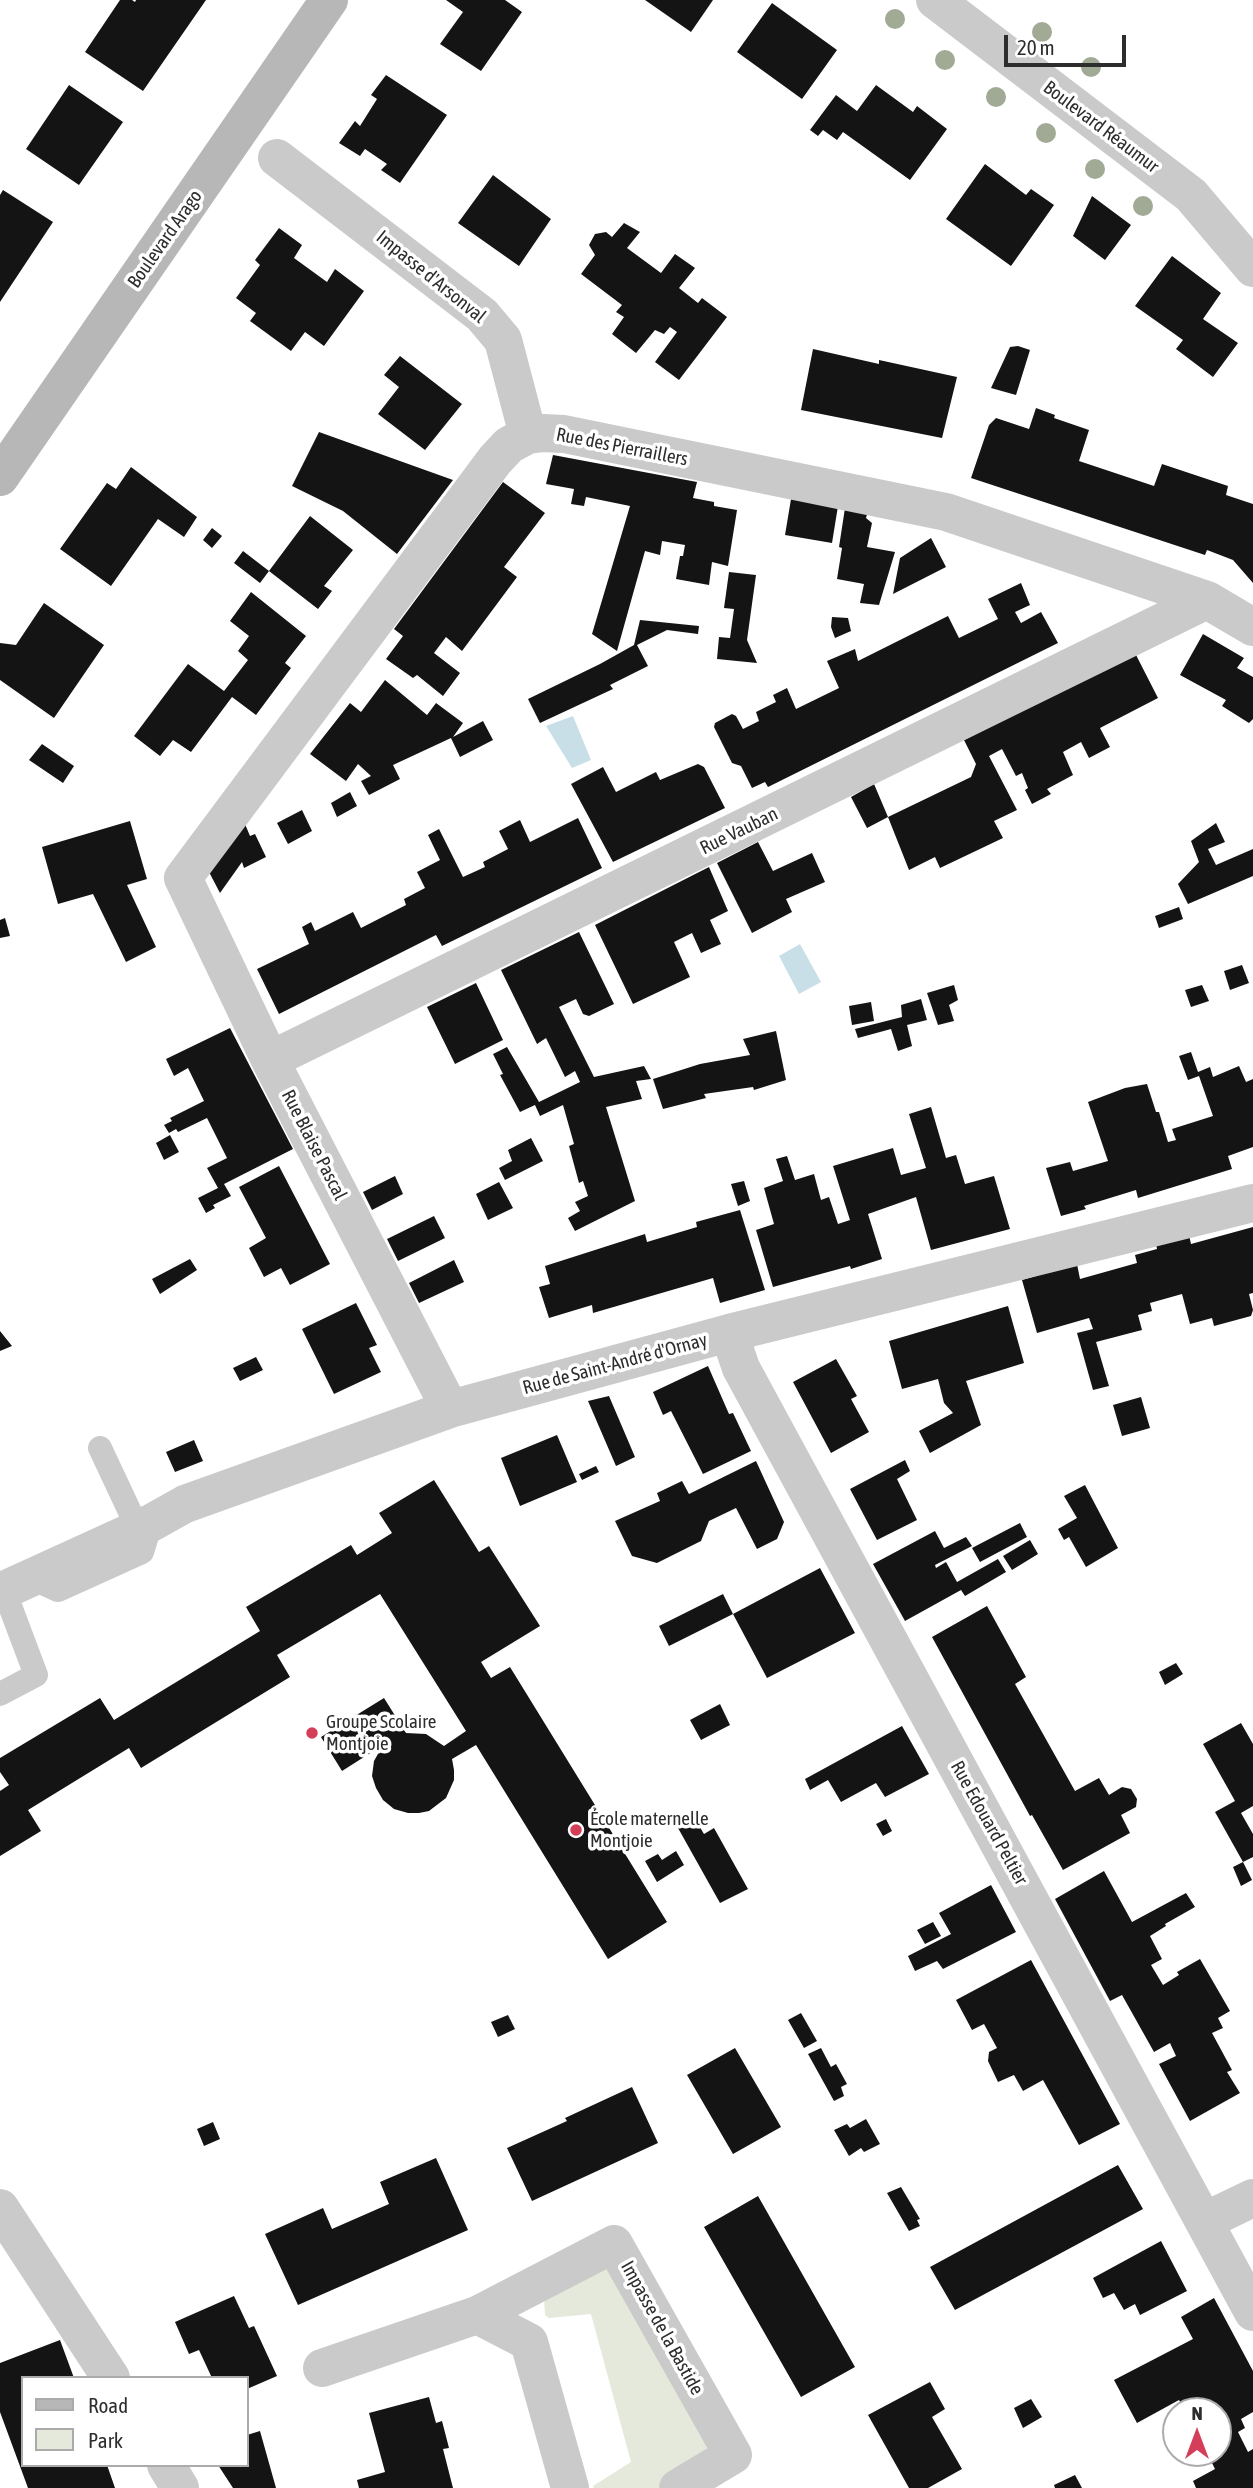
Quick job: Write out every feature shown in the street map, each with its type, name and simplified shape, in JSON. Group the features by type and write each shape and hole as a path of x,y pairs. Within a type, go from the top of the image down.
{"main road":[{"name":"Boulevard Arago","path":"0,477 329,0"}],"street":[{"name":"Boulevard Réaumur","path":"935,0 1191,195 1253,268"},
{"name":"Impasse d'Arsonval","path":"277,158 482,315 503,340 527,435"},
{"name":"Rue des Pierraillers","path":"183,878 495,460 509,445 527,435 564,434 946,512 1207,600 1253,626"},
{"name":"Rue Vauban","path":"270,1060 1207,600"},
{"name":"Rue Blaise Pascal","path":"183,878 270,1060 450,1409"},
{"name":"Rue de Saint-André d'Ornay","path":"12,1587 145,1526 185,1504 450,1409 729,1333 1253,1203"},
{"name":"Rue Edouard Peltier","path":"729,1333 741,1368 1253,2312"},
{"path":"1205,2221 1253,2198"},
{"path":"0,2208 110,2376"},
{"name":"Impasse de la Bastide","path":"323,2368 477,2315 614,2244 733,2455 678,2488"},
{"path":"477,2315 529,2342 570,2488"},
{"path":"167,2467 180,2488"}],"lane":[{"path":"100,1448 145,1526"},
{"path":"0,1694 36,1675 12,1587"}],"green space":[{"path":"602,2269 611,2269 710,2441 705,2459 658,2488 594,2488 593,2486 631,2462 591,2314 549,2318 545,2315 544,2298"}],"water":[{"path":"573,716 591,760 572,768 546,726"},
{"path":"800,944 821,982 799,994 779,956"}],"building":[{"path":"120,0 206,0 143,91 85,52"},
{"path":"446,0 505,0 522,12 481,71 440,44 463,12"},
{"path":"645,0 713,0 691,32"},
{"path":"772,3 837,50 802,99 737,52"},
{"path":"386,75 447,115 400,183 381,170 387,164 365,149 360,156 339,143 355,121 360,126 377,99 371,95"},
{"path":"69,85 123,122 79,185 26,149"},
{"path":"876,85 913,112 917,106 947,129 910,180 843,132 837,140 823,130 818,136 810,130 836,95 857,111"},
{"path":"985,164 1026,195 1031,189 1054,205 1011,266 946,219"},
{"path":"493,175 551,219 519,266 458,223"},
{"path":"3,190 53,222 0,302 0,195"},
{"path":"1092,196 1131,225 1105,260 1073,236"},
{"path":"624,223 640,232 627,248 661,273 675,254 695,268 679,288 698,303 702,298 727,317 679,380 655,362 677,332 670,327 664,334 655,330 636,353 612,334 624,317 616,312 622,305 581,274 595,255 589,245 595,234 606,232 612,237"},
{"path":"279,228 302,245 294,258 327,282 335,269 364,291 324,346 305,332 291,351 250,321 256,313 236,298 260,265 255,260"},
{"path":"1172,256 1221,293 1203,319 1238,343 1213,377 1176,349 1183,340 1135,306"},
{"path":"1018,346 1030,350 1016,395 991,388 1010,347"},
{"path":"813,349 879,364 879,360 957,377 942,438 801,410"},
{"path":"400,356 462,404 425,450 378,414 399,387 384,375"},
{"path":"1036,408 1055,415 1054,418 1089,430 1079,461 1154,486 1162,464 1228,486 1226,495 1253,504 1253,583 1233,560 1207,550 1205,555 971,478 989,425 996,418 1029,429"},
{"path":"319,432 453,480 397,554 343,511 292,486"},
{"path":"553,455 697,482 693,498 714,502 714,506 737,510 728,566 712,562 709,585 676,579 685,545 662,541 660,555 645,551 617,651 592,634 630,506 586,497 584,506 571,504 574,489 546,484"},
{"path":"131,467 197,517 184,537 158,519 111,586 60,549 107,483 116,489"},
{"path":"503,482 545,513 504,567 517,577 462,651 446,637 434,653 460,673 443,696 417,675 413,678 386,659 403,636 394,629"},
{"path":"791,499 838,506 832,543 785,535"},
{"path":"845,508 868,511 866,518 872,523 867,547 895,552 879,605 860,603 864,584 837,579"},
{"path":"310,516 353,550 324,586 332,591 318,609 269,571"},
{"path":"212,528 222,536 212,548 203,540"},
{"path":"931,538 946,567 893,594 900,558"},
{"path":"243,551 269,571 260,583 234,563"},
{"path":"729,572 756,575 747,640 757,663 717,659 719,637 730,638 734,609 724,608"},
{"path":"1021,583 1030,605 1015,612 1021,623 1041,612 1058,643 768,787 765,782 752,788 741,766 732,763 714,727 715,723 732,714 743,729 759,721 756,712 776,702 773,695 787,688 796,709 839,688 827,661 855,649 858,661 948,616 959,638 998,619 988,599"},
{"path":"251,592 306,636 285,663 291,668 256,715 232,697 191,752 173,740 160,756 134,736 188,664 224,691 248,660 238,651 249,636 230,621"},
{"path":"44,603 104,645 54,718 0,680 0,643 16,645"},
{"path":"832,617 848,618 851,631 835,638 831,627"},
{"path":"640,620 699,626 698,634 667,630 637,645 648,666 610,685 613,689 540,723 528,699 634,645"},
{"path":"1203,634 1244,658 1237,668 1253,677 1253,719 1249,723 1222,706 1226,700 1180,675"},
{"path":"1135,653 1158,698 1100,728 1110,747 1089,758 1081,742 1063,752 1073,775 1047,789 1051,794 1032,804 1025,790 1028,788 1022,773 1016,776 1002,749 989,756 1017,810 994,821 1003,838 940,868 935,857 909,870 888,817 971,777 976,764 964,740"},
{"path":"385,680 427,715 436,703 463,723 453,737 483,721 493,740 460,757 451,738 393,765 400,779 369,795 361,781 371,776 358,764 346,781 310,754 350,703 361,712"},
{"path":"42,744 74,766 63,783 29,760"},
{"path":"698,764 704,767 725,808 613,862 571,784 603,767 616,792 656,772 660,780"},
{"path":"874,784 888,817 867,828 851,797"},
{"path":"350,792 357,806 337,817 331,803"},
{"path":"302,810 312,831 288,844 277,823"},
{"path":"578,818 602,868 442,946 436,935 279,1014 257,969 309,944 302,927 311,922 315,931 353,912 361,928 406,905 404,899 425,888 417,872 440,860 428,835 439,829 463,877 485,867 483,862 508,849 499,831 520,820 530,842"},
{"path":"130,821 147,879 127,885 156,947 126,962 93,894 58,904 42,847"},
{"path":"1216,823 1225,842 1208,849 1216,865 1253,849 1253,876 1188,904 1178,884 1199,862 1191,841"},
{"path":"245,824 250,836 255,834 266,857 244,868 242,862 220,893 209,872"},
{"path":"758,842 773,871 812,853 825,882 786,899 792,912 752,933 717,863"},
{"path":"709,867 728,911 710,920 721,944 701,953 692,933 674,942 690,977 633,1004 595,925"},
{"path":"1179,907 1183,919 1159,928 1155,916"},
{"path":"5,918 10,936 0,938 0,920"},
{"path":"579,932 614,1004 589,1016 583,1014 576,999 559,1007 594,1077 644,1066 651,1079 636,1081 642,1099 606,1107 635,1201 575,1231 568,1218 580,1211 575,1202 588,1196 583,1181 579,1183 569,1146 574,1144 563,1105 540,1116 535,1105 520,1112 500,1075 503,1074 493,1054 507,1047 539,1102 580,1082 575,1071 565,1077 546,1038 537,1044 501,970"},
{"path":"1242,965 1249,983 1230,990 1224,971"},
{"path":"476,983 503,1040 455,1064 427,1007"},
{"path":"954,985 958,1000 949,1005 954,1021 938,1025 927,993"},
{"path":"1202,985 1209,1001 1191,1007 1185,990"},
{"path":"921,999 927,1020 907,1025 912,1046 898,1051 891,1029 858,1038 855,1029 902,1017 901,1005"},
{"path":"871,1002 874,1021 852,1025 849,1006"},
{"path":"230,1028 293,1149 224,1184 231,1196 213,1205 215,1208 206,1213 198,1198 218,1188 207,1168 227,1158 207,1118 178,1132 176,1129 169,1133 164,1125 172,1121 170,1118 204,1101 188,1068 174,1076 166,1059"},
{"path":"776,1031 786,1080 754,1090 753,1087 704,1094 706,1098 663,1109 653,1079 700,1064 750,1055 743,1039"},
{"path":"1191,1052 1198,1072 1210,1067 1213,1077 1239,1066 1246,1082 1253,1079 1253,1147 1228,1156 1232,1169 1138,1198 1136,1190 1061,1216 1046,1168 1070,1162 1073,1171 1108,1161 1088,1102 1125,1088 1147,1084 1168,1142 1176,1140 1172,1129 1213,1116 1199,1076 1188,1080 1179,1056"},
{"path":"931,1107 946,1158 956,1155 965,1184 994,1176 1010,1229 931,1250 916,1197 868,1214 882,1259 773,1287 756,1230 774,1224 764,1188 783,1181 776,1159 787,1156 795,1180 814,1174 821,1200 829,1197 838,1224 850,1220 833,1166 893,1148 901,1175 926,1168 909,1114"},
{"path":"170,1135 179,1152 164,1160 156,1143"},
{"path":"531,1138 543,1161 505,1180 499,1168 512,1161 508,1150"},
{"path":"279,1166 330,1264 290,1285 281,1268 264,1277 249,1248 266,1238 239,1187"},
{"path":"395,1176 403,1194 372,1210 363,1192"},
{"path":"744,1181 750,1201 738,1206 731,1184"},
{"path":"499,1182 513,1208 488,1220 476,1194"},
{"path":"740,1210 765,1290 720,1303 713,1278 593,1313 592,1305 549,1318 539,1287 550,1284 545,1266 645,1234 647,1242 697,1227 696,1222"},
{"path":"434,1216 445,1238 398,1261 387,1239"},
{"path":"1253,1227 1253,1293 1249,1294 1253,1310 1251,1316 1214,1326 1212,1318 1190,1324 1182,1294 1150,1303 1152,1311 1138,1315 1142,1330 1096,1342 1109,1386 1093,1390 1077,1333 1093,1329 1089,1318 1037,1333 1022,1280 1077,1264 1080,1279 1137,1263 1135,1255 1157,1249 1156,1244 1189,1235 1191,1244"},
{"path":"190,1259 197,1270 160,1294 152,1279"},
{"path":"454,1260 464,1282 419,1303 409,1283"},
{"path":"356,1303 377,1345 369,1348 381,1372 334,1394 302,1329"},
{"path":"1008,1306 1024,1363 966,1381 981,1425 930,1453 919,1431 953,1413 944,1403 938,1379 902,1389 889,1341"},
{"path":"0,1331 12,1346 0,1351"},
{"path":"256,1357 263,1370 240,1381 233,1368"},
{"path":"836,1359 857,1396 851,1399 869,1432 831,1453 793,1382"},
{"path":"708,1366 729,1414 733,1413 751,1451 703,1474 671,1411 663,1415 653,1392"},
{"path":"609,1396 635,1457 616,1466 588,1401"},
{"path":"1141,1397 1150,1428 1122,1436 1113,1405"},
{"path":"557,1435 577,1482 520,1506 501,1458"},
{"path":"194,1440 203,1461 175,1472 166,1452"},
{"path":"905,1460 910,1471 897,1479 917,1520 877,1540 850,1489"},
{"path":"756,1461 784,1522 777,1539 757,1549 736,1508 709,1521 701,1541 657,1563 632,1556 615,1521 660,1501 657,1493 682,1481 689,1494"},
{"path":"596,1466 599,1472 582,1480 579,1474"},
{"path":"434,1480 479,1552 489,1546 540,1626 481,1662 491,1678 510,1667 667,1922 608,1959 476,1745 452,1759 454,1780 446,1798 429,1811 419,1813 394,1809 383,1800 376,1788 372,1776 374,1761 383,1745 342,1771 321,1737 384,1698 406,1733 426,1734 444,1746 466,1731 380,1594 277,1655 290,1677 141,1768 129,1748 28,1810 41,1831 0,1856 0,1791 9,1785 0,1772 0,1758 100,1698 114,1720 260,1631 246,1607 351,1545 357,1555 392,1533 379,1513"},
{"path":"1085,1485 1118,1548 1086,1567 1069,1537 1064,1540 1058,1529 1077,1518 1064,1496"},
{"path":"1020,1523 1027,1537 980,1562 972,1548"},
{"path":"935,1531 944,1548 966,1537 972,1546 935,1565 936,1568 946,1562 957,1582 998,1559 1006,1572 965,1596 961,1590 905,1621 873,1564"},
{"path":"1030,1540 1038,1554 1012,1570 1003,1556"},
{"path":"820,1568 855,1633 767,1678 733,1614"},
{"path":"723,1594 733,1614 669,1646 659,1626"},
{"path":"987,1606 1026,1677 1015,1684 1075,1791 1099,1778 1109,1795 1122,1787 1131,1789 1137,1799 1136,1807 1121,1815 1130,1833 1063,1870 1032,1815 1030,1816 932,1637"},
{"path":"1176,1663 1183,1674 1165,1685 1159,1672"},
{"path":"720,1704 730,1725 701,1740 690,1720"},
{"path":"1241,1723 1253,1744 1253,1806 1241,1813 1253,1834 1253,1857 1243,1862 1215,1812 1235,1801 1203,1744"},
{"path":"902,1726 929,1774 885,1797 876,1783 841,1802 828,1780 810,1790 805,1779"},
{"path":"695,1819 704,1834 714,1828 748,1889 720,1903 678,1828"},
{"path":"886,1819 892,1831 883,1836 876,1824"},
{"path":"676,1851 684,1865 657,1882 645,1861 658,1854 662,1860"},
{"path":"1243,1862 1252,1880 1241,1886 1233,1867"},
{"path":"1104,1871 1132,1922 1186,1893 1195,1907 1150,1936 1162,1959 1151,1965 1163,1985 1179,1975 1177,1972 1200,1959 1230,2011 1218,2018 1223,2028 1212,2033 1232,2070 1227,2072 1240,2093 1190,2121 1159,2064 1176,2056 1170,2043 1154,2052 1122,1995 1110,2001 1055,1899"},
{"path":"991,1885 1016,1932 943,1969 937,1961 915,1971 908,1956 951,1934 939,1913"},
{"path":"933,1922 941,1936 925,1944 917,1930"},
{"path":"1031,1960 1120,2124 1079,2145 1043,2080 1023,2091 1014,2075 998,2082 988,2061 989,2052 997,2048 984,2024 972,2030 956,2000"},
{"path":"801,2013 817,2041 804,2048 788,2020"},
{"path":"508,2015 515,2029 498,2037 491,2022"},
{"path":"735,2048 781,2127 733,2154 687,2075"},
{"path":"821,2048 831,2067 836,2064 847,2084 841,2087 844,2096 834,2101 808,2054"},
{"path":"632,2087 658,2143 532,2201 507,2148"},
{"path":"866,2119 880,2144 864,2152 861,2148 849,2156 834,2130 847,2124 850,2128"},
{"path":"213,2122 220,2139 204,2146 197,2129"},
{"path":"436,2158 468,2230 298,2305 265,2234 323,2208 332,2229 389,2204 380,2182"},
{"path":"1118,2165 1143,2209 955,2310 930,2267"},
{"path":"901,2187 920,2219 917,2220 920,2226 909,2231 887,2193"},
{"path":"758,2196 855,2367 801,2397 704,2227"},
{"path":"1161,2241 1187,2291 1140,2315 1135,2304 1124,2310 1114,2293 1103,2298 1093,2278"},
{"path":"234,2296 249,2328 254,2326 277,2376 248,2389 248,2376 211,2376 199,2350 189,2354 175,2322"},
{"path":"1214,2298 1253,2371 1253,2412 1241,2419 1245,2428 1238,2432 1248,2452 1253,2449 1253,2488 1196,2488 1193,2481 1215,2469 1214,2467 1232,2467 1232,2397 1162,2397 1162,2409 1137,2423 1114,2380 1193,2339 1181,2317"},
{"path":"60,2340 73,2376 21,2376 21,2467 108,2467 115,2488 28,2488 0,2412 0,2363"},
{"path":"930,2382 945,2409 932,2417 962,2469 928,2488 909,2488 868,2415"},
{"path":"429,2397 436,2423 442,2421 449,2448 443,2449 453,2488 359,2488 357,2480 385,2472 369,2413"},
{"path":"1031,2399 1042,2417 1023,2428 1014,2408"},
{"path":"260,2431 276,2488 233,2488 219,2467 248,2467 248,2435"},
{"path":"1075,2475 1082,2488 1055,2488 1054,2485"}],"place":[{"name":"Groupe Scolaire Montjoie","path":"312,1733"},
{"name":"École maternelle Montjoie","path":"576,1830"}]}
